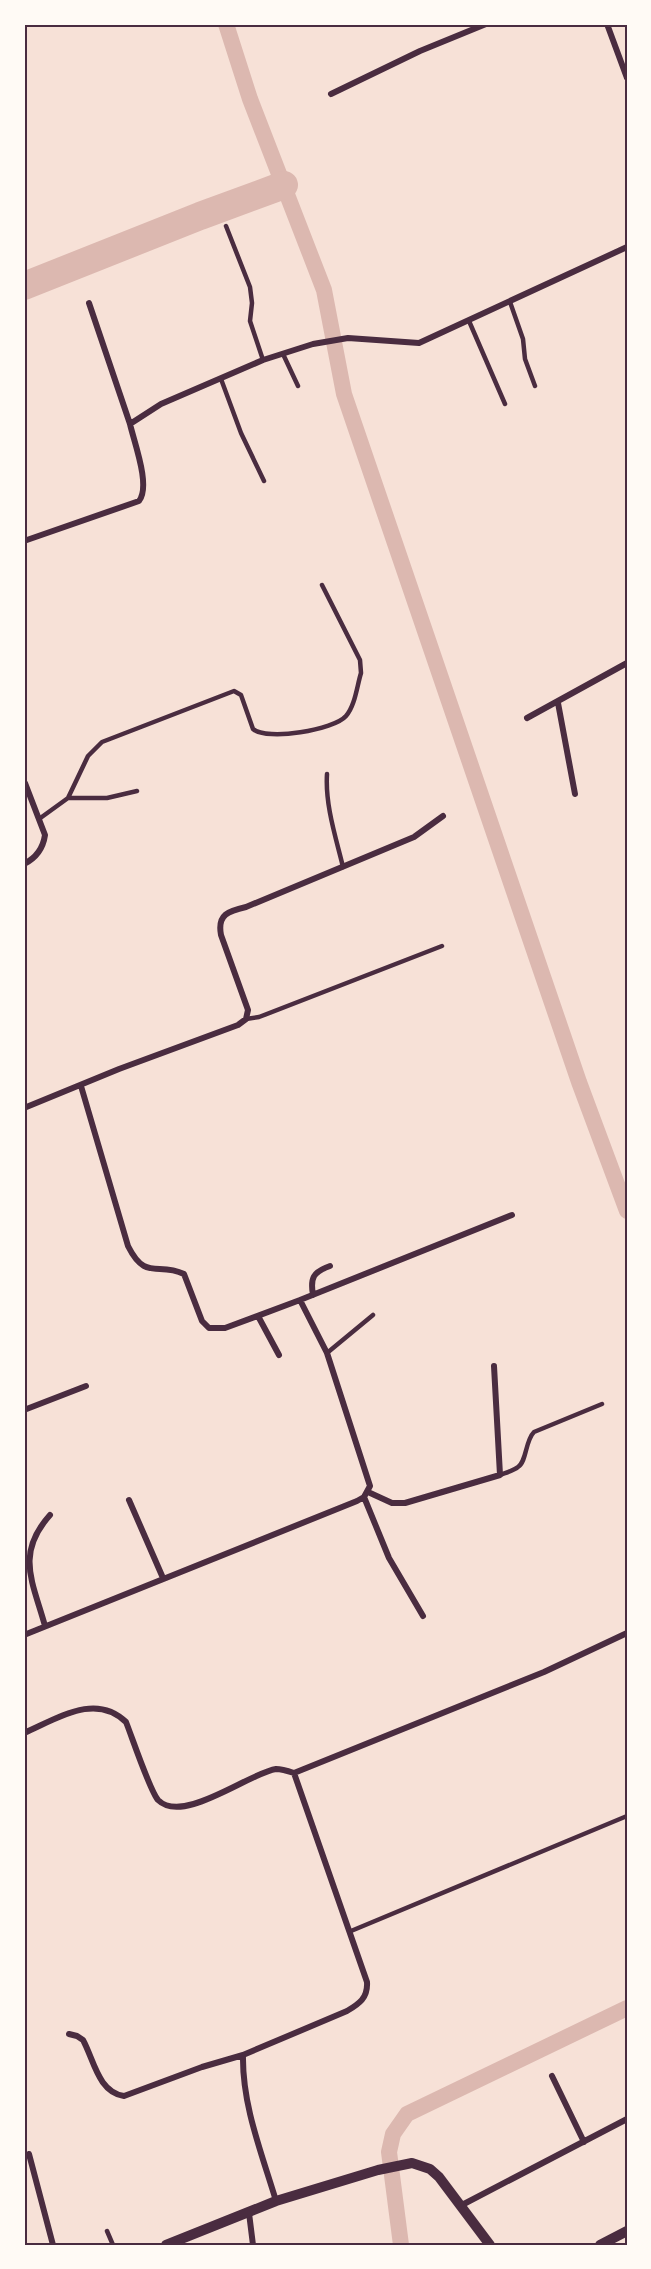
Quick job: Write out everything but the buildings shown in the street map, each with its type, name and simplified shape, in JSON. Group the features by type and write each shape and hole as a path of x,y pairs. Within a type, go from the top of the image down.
{"street":[{"path":"331,94 420,51 486,24"},
{"path":"607,24 627,78"},
{"path":"130,424 161,404 263,360 313,344 348,338 420,343 627,247"},
{"path":"24,541 139,501 143,495 144,484 130,424 89,303"},
{"path":"527,718 627,663"},
{"path":"558,702 575,794"},
{"path":"24,864 32,860 44,843 45,835 25,783"},
{"path":"24,1108 238,1024 246,1018 248,1010 221,935 219,926 223,917 229,911 246,907 414,837 442,816"},
{"path":"81,1086 128,1246 135,1260 143,1266 184,1274 202,1321 209,1328 225,1328 258,1316 512,1215"},
{"path":"313,1295 311,1281 314,1274 330,1266"},
{"path":"300,1300 327,1353 369,1481 366,1494 389,1558 423,1616"},
{"path":"258,1316 279,1355"},
{"path":"24,1635 366,1494 392,1503 405,1503 500,1475 494,1366"},
{"path":"24,1410 86,1386"},
{"path":"129,1500 163,1578"},
{"path":"45,1626 28,1563 32,1540 50,1515"},
{"path":"24,1733 80,1709 105,1709 117,1713 126,1722 156,1798 175,1807 184,1806 202,1801 274,1769 294,1773 544,1672 627,1633"},
{"path":"69,2034 83,2040 100,2080 117,2095 124,2096 202,2067 243,2055 346,2011 366,1996 367,1982 351,1931 294,1773"},
{"path":"243,2055 242,2078 246,2098 276,2201"},
{"path":"552,2076 584,2142"},
{"path":"460,2206 627,2119"},
{"path":"29,2154 53,2245"},
{"path":"166,2245 276,2201 378,2170 412,2163 430,2169 439,2177 490,2245"},
{"path":"249,2213 253,2245"},
{"path":"600,2245 627,2231"}],"lane":[{"path":"226,226 250,287 252,303 250,321 263,360"},
{"path":"510,302 523,339 525,359 536,386"},
{"path":"469,321 505,404"},
{"path":"283,354 298,386"},
{"path":"221,379 241,433 264,481"},
{"path":"39,819 68,798 88,756 102,742 234,691 241,695 253,729 263,734 286,734 334,724 345,718 361,673 360,660 322,585"},
{"path":"327,774 334,832 343,867"},
{"path":"68,798 107,798 137,790"},
{"path":"246,1018 259,1017 442,946"},
{"path":"327,1353 374,1315"},
{"path":"500,1475 522,1464 530,1436 534,1432 602,1404"},
{"path":"351,1931 627,1816"},
{"path":"107,2231 113,2245"}],"waterway":[{"path":"226,24 250,99 324,290 344,394 579,1082 627,1211"},
{"path":"24,286 284,185"},
{"path":"401,2245 389,2152 393,2134 407,2114 627,2008"}]}
